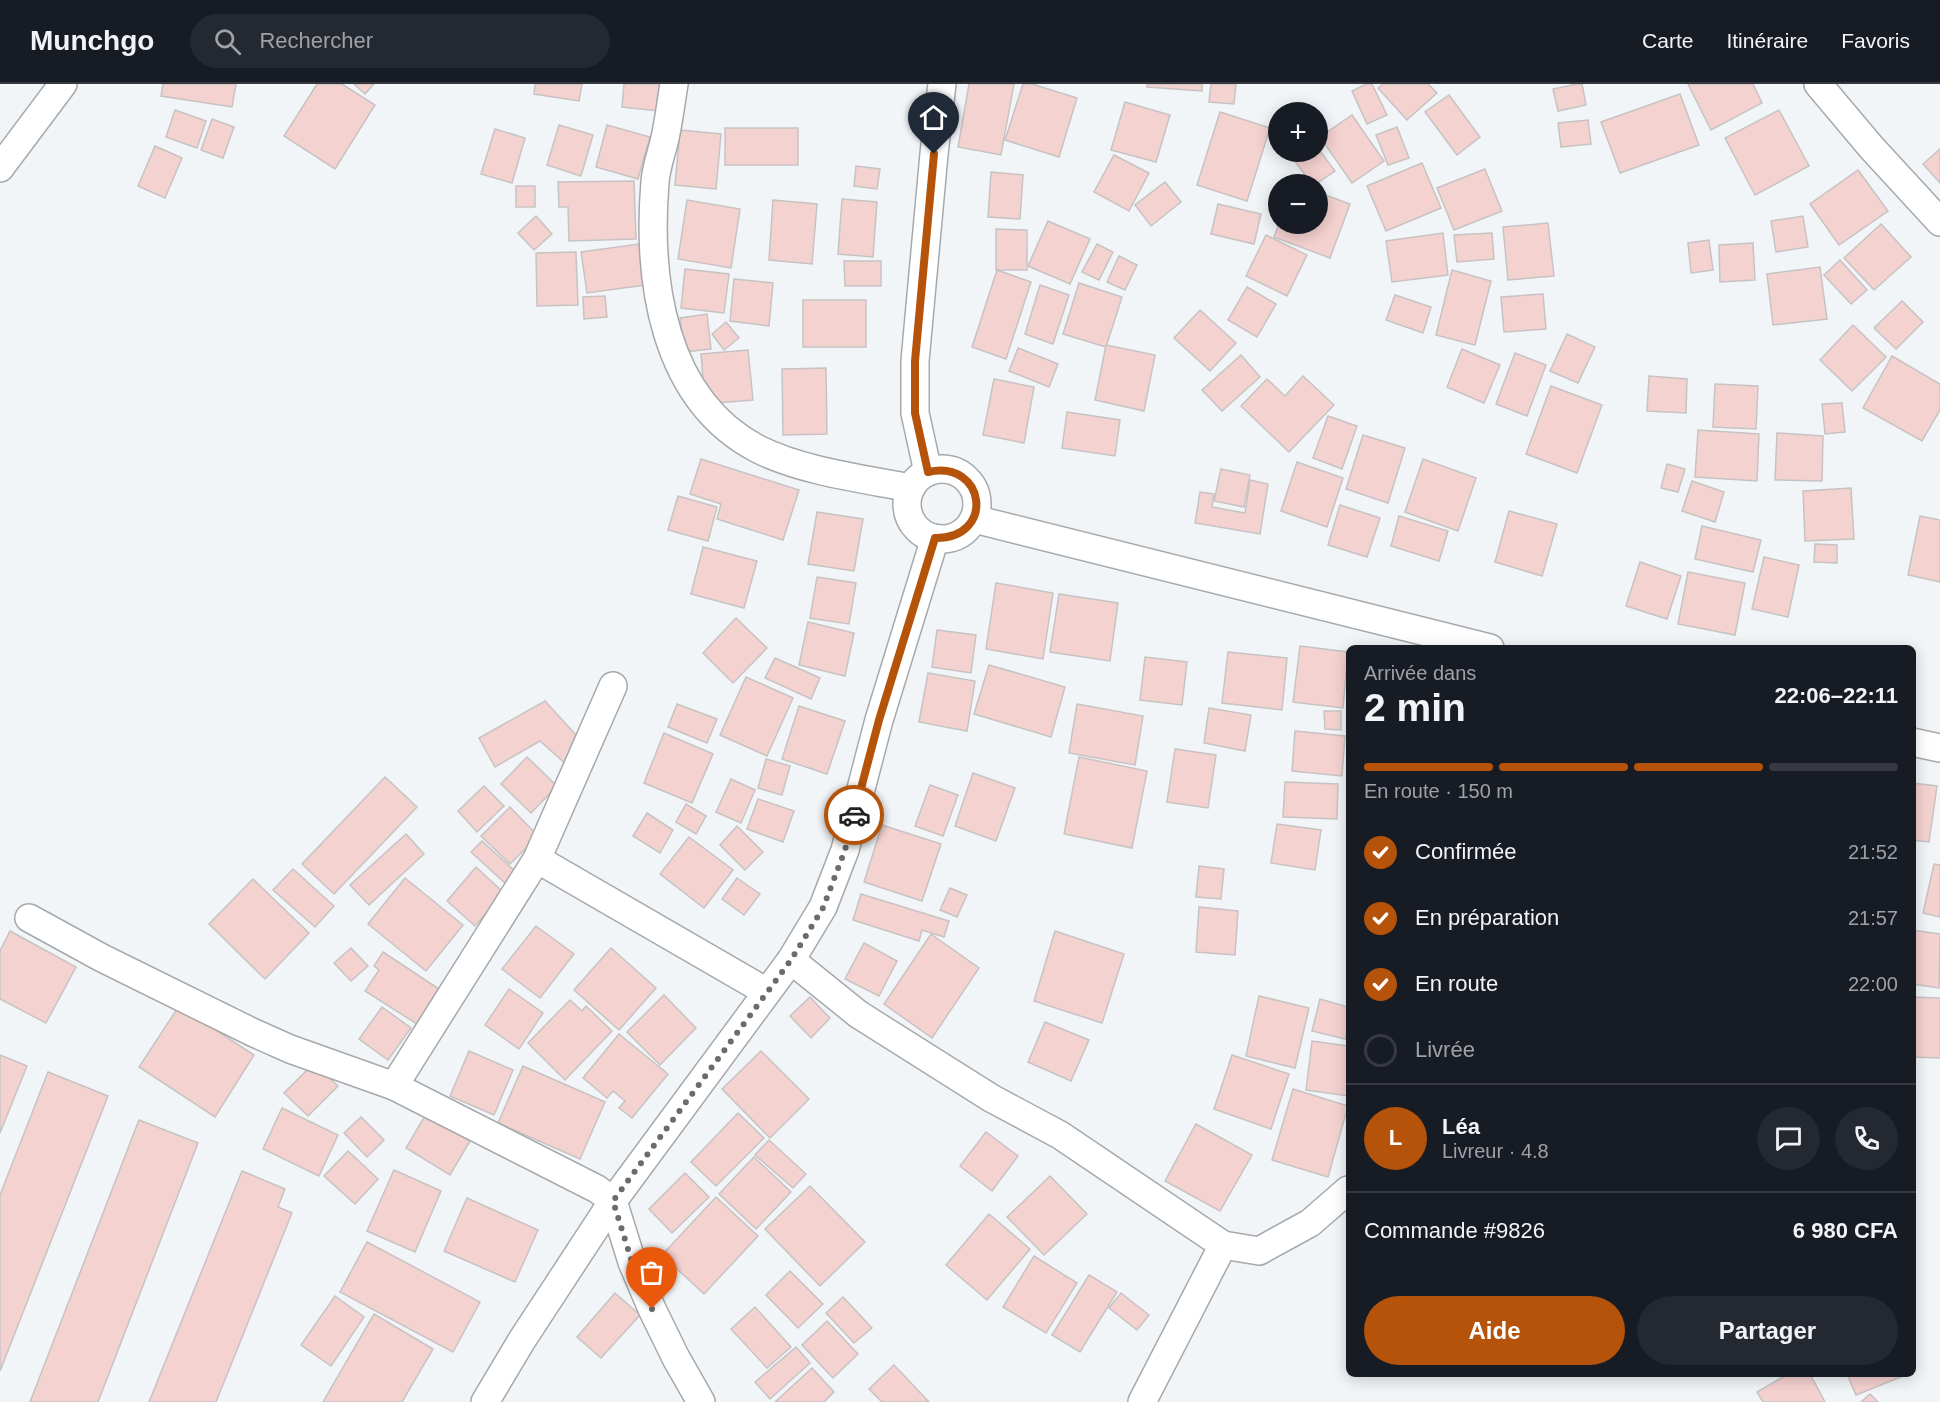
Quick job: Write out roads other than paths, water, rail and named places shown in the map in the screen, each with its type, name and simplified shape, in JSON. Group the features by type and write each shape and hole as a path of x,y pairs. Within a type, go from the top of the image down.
{"street":[{"path":"0,168 63,84"},
{"path":"674,84 655,180 655,270 662,314 672,352 690,388 717,422 757,449 817,468 920,480"},
{"path":"920,480 915,413 915,361 942,84"},
{"path":"1818,84 1871,147 1940,222"},
{"path":"940,470 952,471 963,476 976,495 977,507 974,519 968,528 958,535 947,539 935,538 916,528 910,519 908,498 920,480 940,470"},
{"path":"974,519 1478,645"},
{"path":"485,1402 522,1340 613,1201 791,960 823,908 845,850 879,720 935,538"},
{"path":"394,1086 537,859 613,686"},
{"path":"1916,743 1940,748"},
{"path":"537,859 767,992"},
{"path":"29,918 102,958 252,1032 290,1049 394,1086 597,1189 613,1201 632,1262 648,1300 676,1358 701,1402"},
{"path":"791,960 858,1014 992,1098 1060,1135 1223,1245 1259,1251 1310,1222 1346,1192"},
{"path":"1142,1402 1223,1245"}]}
